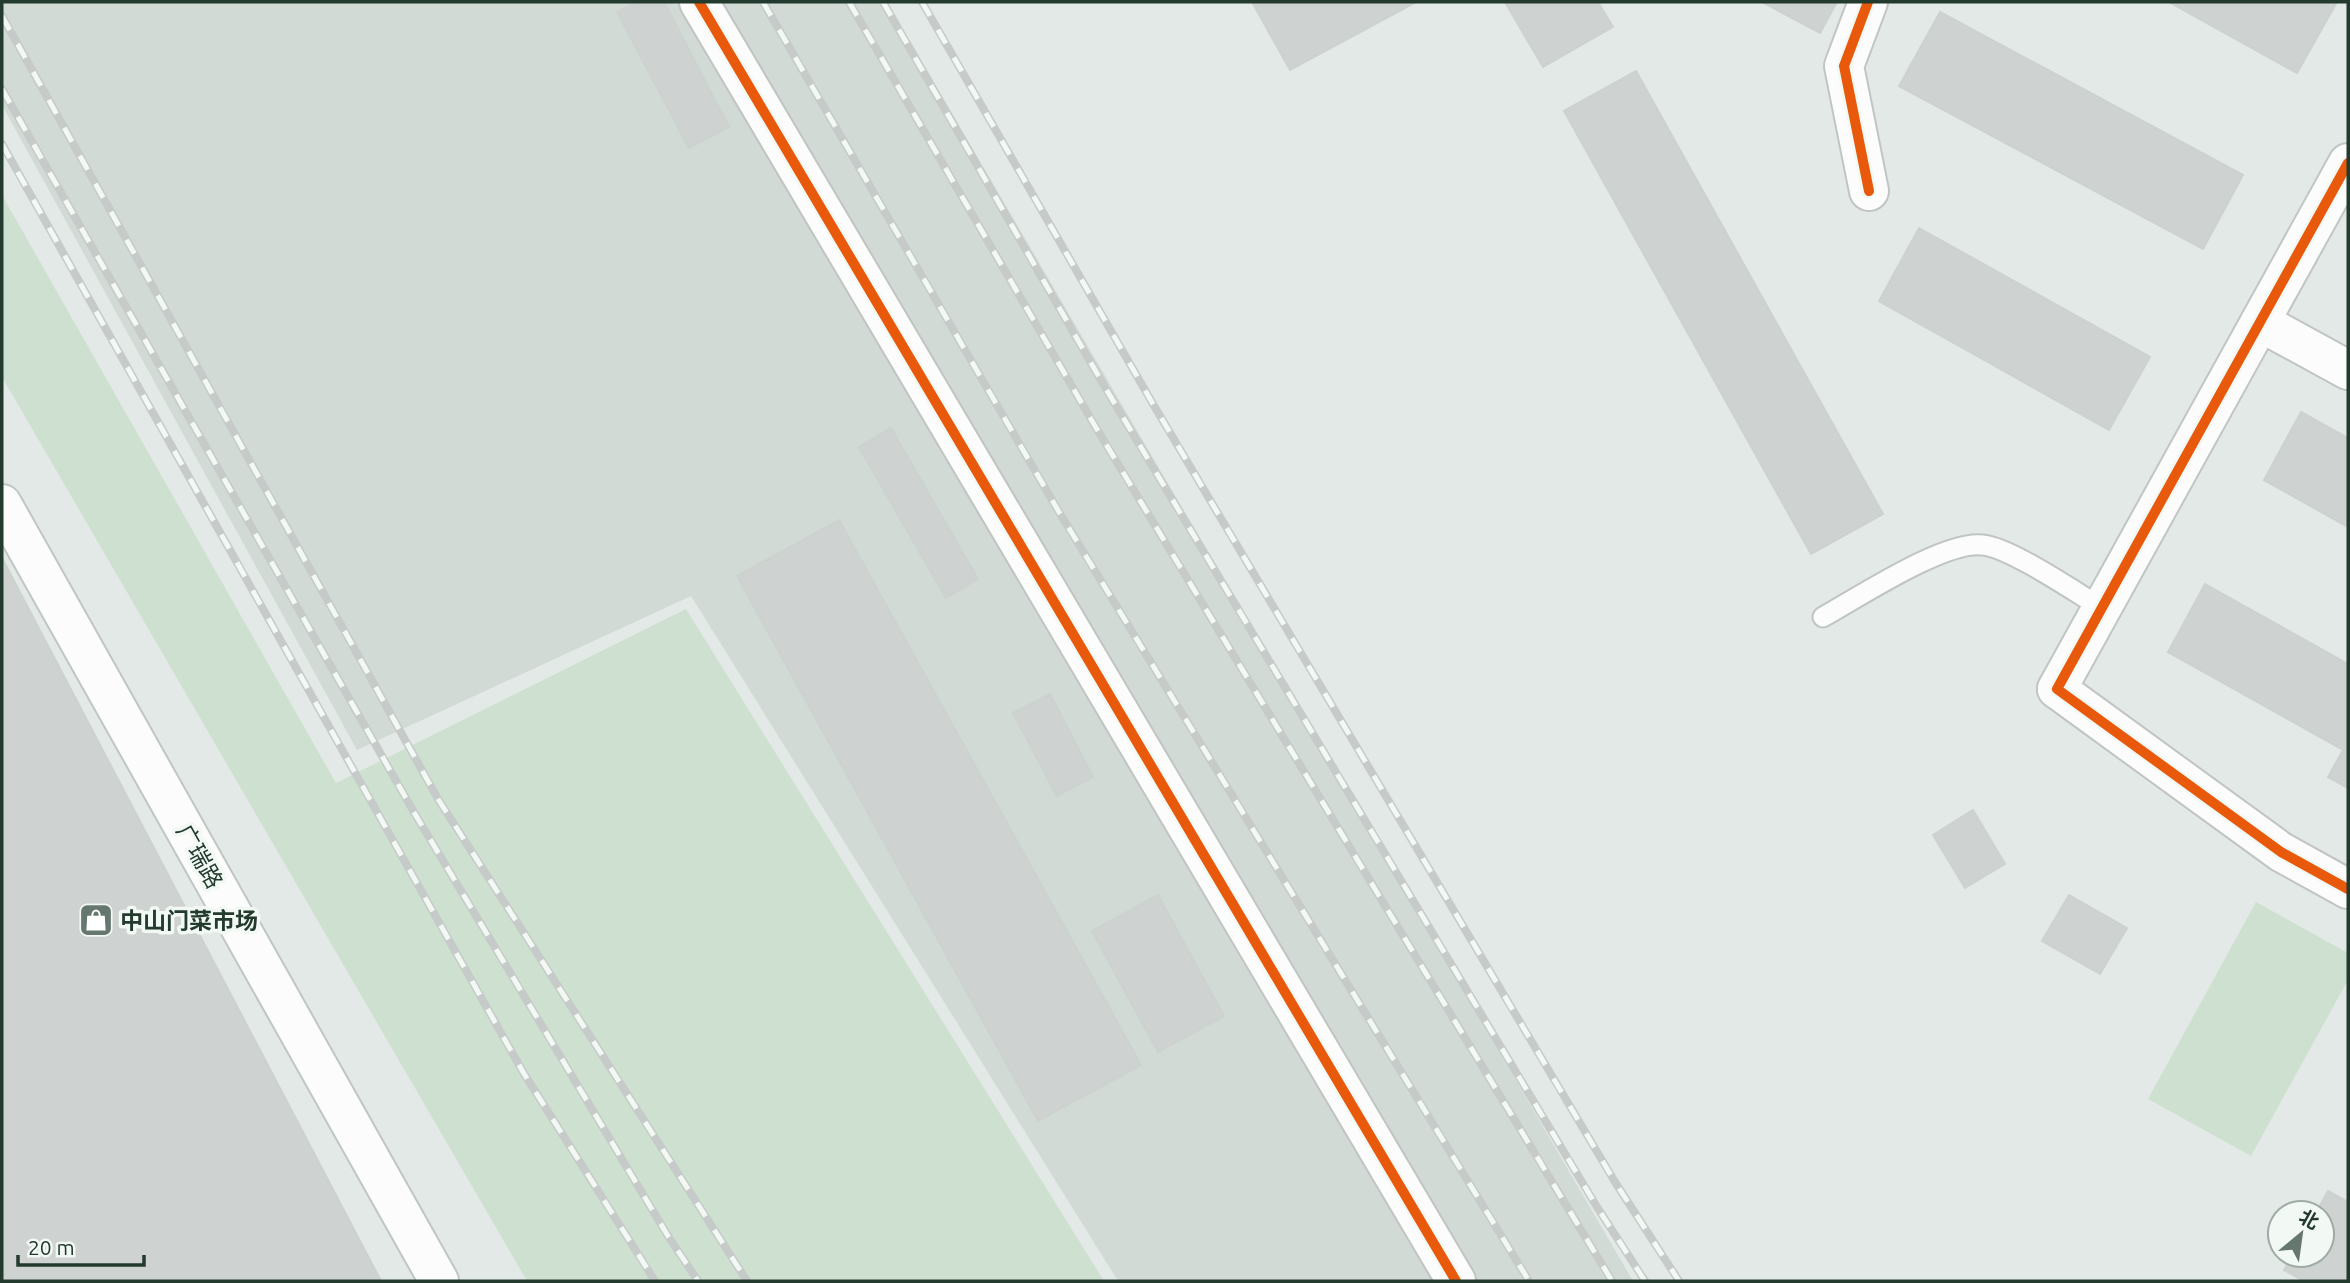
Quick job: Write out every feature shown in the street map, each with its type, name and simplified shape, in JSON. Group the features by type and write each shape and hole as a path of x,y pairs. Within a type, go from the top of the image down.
{"street":[{"path":"699,2 1456,1281"},
{"path":"1868,2 1844,66 1869,191"},
{"path":"2348,163 2057,689 2281,852 2348,889"},
{"path":"2260,321 2348,370"},
{"name":"广瑞路","path":"2,504 439,1281"}],"lane":[{"path":"1823,617 1950,549 1984,545 2011,556 2102,608"}],"shaded area":[{"path":"2,2 887,2 1633,1281 1118,1281 691,596 357,750 2,105"}],"green space":[{"path":"2,195 336,783 686,609 1104,1281 527,1281 2,377"},
{"path":"2256,902 2348,953 2348,980 2251,1156 2148,1099"}],"building":[{"path":"637,2 664,2 729,127 689,148 617,12"},
{"path":"1252,2 1416,2 1290,70"},
{"path":"1505,2 1598,2 1613,27 1543,67"},
{"path":"1762,2 1837,2 1820,33"},
{"path":"2169,2 2337,2 2297,73"},
{"path":"1940,12 2243,175 2203,249 1899,86"},
{"path":"1636,71 1883,514 1811,554 1564,111"},
{"path":"1919,228 2150,357 2109,430 1879,301"},
{"path":"2301,412 2348,438 2348,527 2264,480"},
{"path":"891,428 978,579 946,598 859,447"},
{"path":"839,520 1141,1065 1038,1121 737,576"},
{"name":"中山门菜市场","path":"2,558 381,1281 2,1281"},
{"path":"2205,584 2348,664 2348,788 2328,777 2343,750 2168,652"},
{"path":"1050,694 1093,777 1057,796 1013,713"},
{"path":"1973,810 2005,864 1965,888 1933,835"},
{"path":"1158,895 1224,1016 1158,1052 1092,931"},
{"path":"2069,895 2127,928 2100,974 2042,941"},
{"path":"2328,1191 2348,1202 2348,1281 2304,1281 2284,1270 2336,1269 2336,1199 2324,1199"}],"railway":[{"path":"763,2 1059,512 1529,1281"},
{"path":"849,2 1095,426 1612,1281"},
{"path":"883,2 1106,389 1597,1207 1645,1281"},
{"path":"922,2 1153,404 1615,1182 1679,1281"},
{"path":"2,16 438,799 747,1281"},
{"path":"2,89 415,814 668,1236 698,1281"},
{"path":"2,144 523,1072 655,1281"}],"cycle path":[{"path":"699,2 1456,1281"},
{"path":"1868,2 1844,66 1869,191"},
{"path":"2348,163 2057,689 2281,852 2348,889"}],"place":[{"name":"中山门菜市场","path":"96,920"}]}
